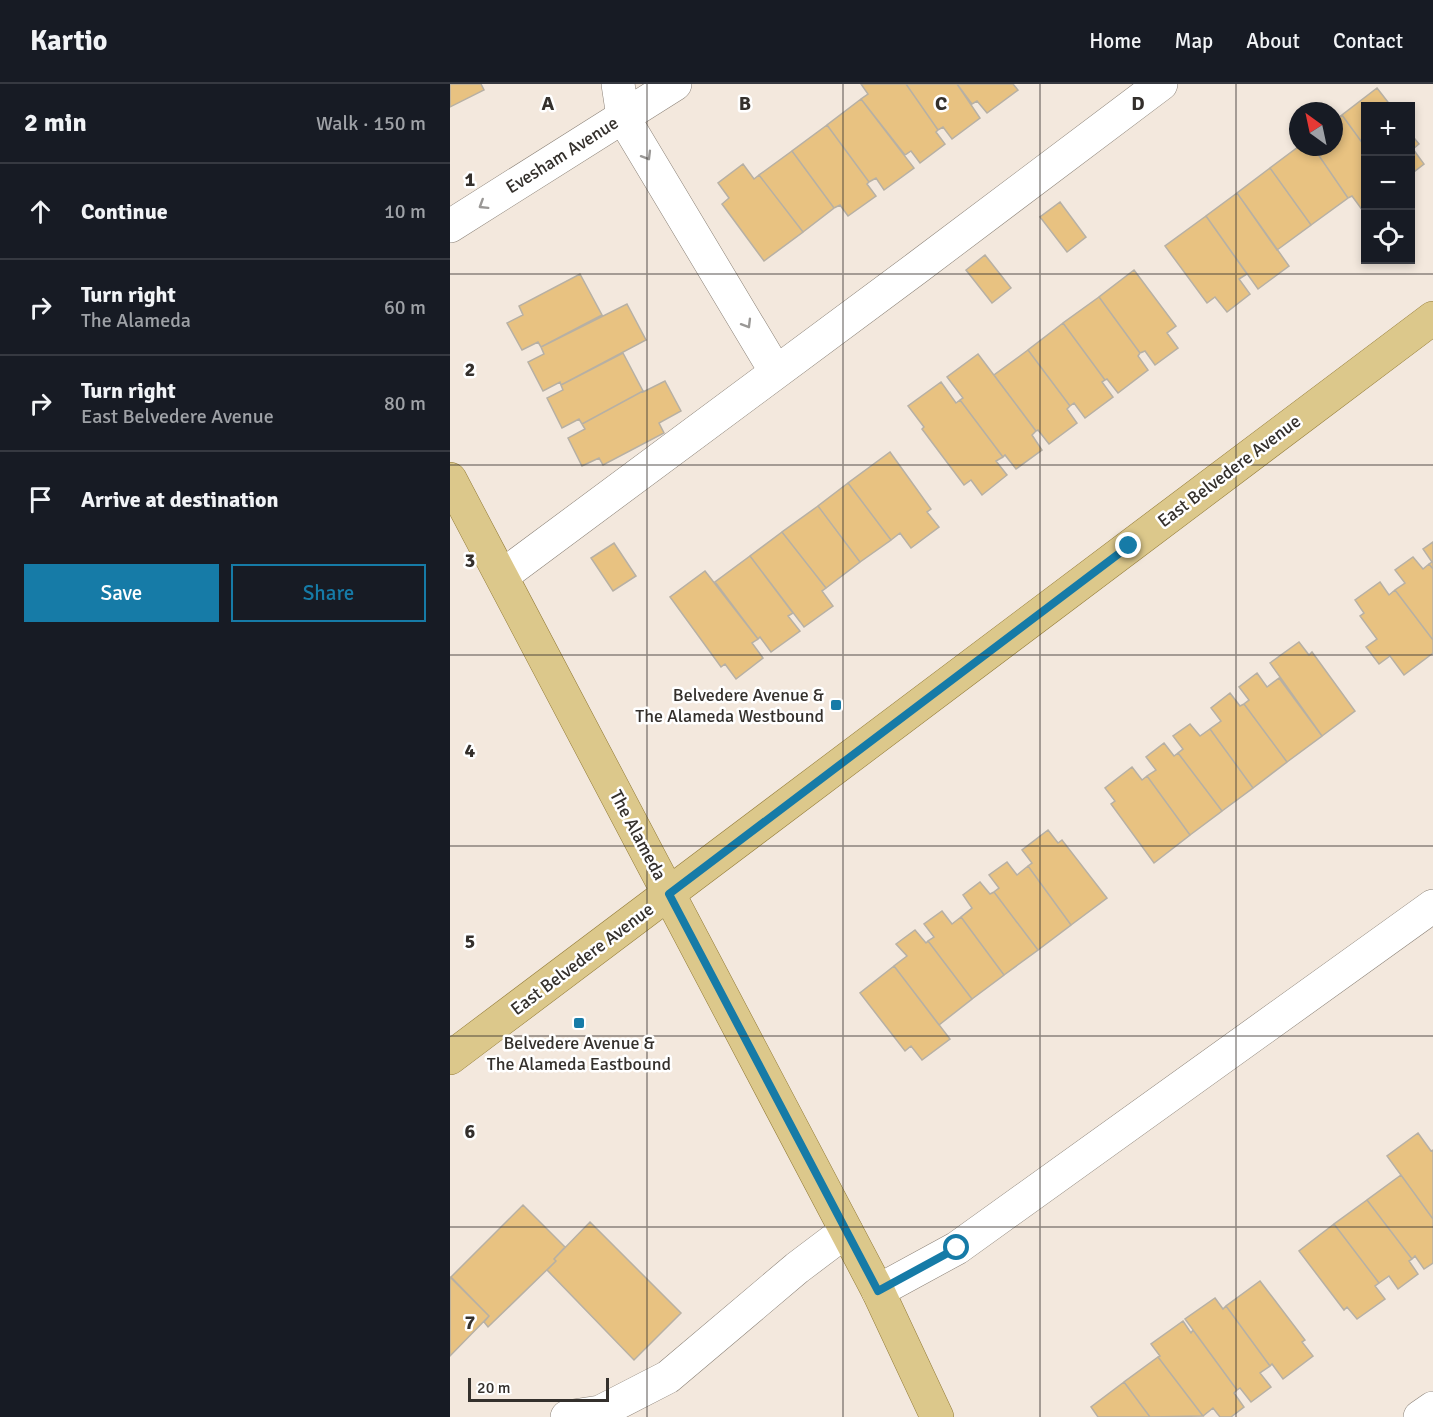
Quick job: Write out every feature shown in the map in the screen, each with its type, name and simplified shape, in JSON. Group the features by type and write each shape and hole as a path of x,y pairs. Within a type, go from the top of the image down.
{"main road":[{"name":"East Belvedere Avenue","path":"450,1058 1433,318"},
{"name":"The Alameda","path":"450,479 878,1291 937,1417"}],"street":[{"path":"618,84 623,117 776,372"},
{"name":"Evesham Avenue","path":"450,225 675,84"},
{"path":"502,576 1161,84"},
{"path":"878,1291 957,1248 1433,906"},
{"path":"567,1417 600,1412 668,1377 797,1268 846,1231"},
{"path":"1420,1417 1433,1407"}],"building":[{"path":"450,84 481,84 484,90 450,107"},
{"path":"861,84 906,84 945,144 920,163 911,151 905,155 861,99 868,94"},
{"path":"906,84 957,84 980,118 952,139 943,127 938,130"},
{"path":"957,84 1013,84 1018,90 987,113 977,101 972,104"},
{"path":"1377,88 1388,102 1361,102 1361,141 1343,114"},
{"path":"861,99 914,168 884,190 876,178 869,182 827,125"},
{"path":"1343,116 1361,141 1361,208 1352,196 1348,198 1319,156 1343,156"},
{"path":"827,125 869,182 867,184 876,196 848,216 840,205 834,208 792,151"},
{"path":"792,151 834,208 803,232 759,175"},
{"path":"1415,152 1424,164 1415,171"},
{"path":"1289,154 1289,156 1319,156 1348,198 1311,225 1270,168"},
{"path":"743,164 754,179 759,175 803,232 764,261 722,204 729,198 718,183"},
{"path":"1270,168 1311,225 1277,250 1237,193"},
{"path":"1237,193 1289,266 1258,289 1206,216"},
{"path":"1060,202 1086,237 1067,252 1040,217"},
{"path":"1206,216 1247,274 1239,279 1250,294 1227,312 1215,297 1207,303 1165,246"},
{"path":"985,255 1011,288 992,303 966,270"},
{"path":"1134,270 1176,326 1167,333 1178,348 1155,365 1145,351 1140,353 1099,297"},
{"path":"580,274 602,315 541,347 538,342 522,350 507,323 523,315 519,306"},
{"path":"1099,297 1140,353 1138,356 1148,370 1118,393 1107,379 1105,380 1063,323"},
{"path":"627,304 646,340 561,385 560,382 543,391 528,362 544,354 541,347"},
{"path":"1063,323 1105,380 1102,382 1113,397 1085,418 1074,403 1070,406 1028,350"},
{"path":"1028,350 1070,406 1067,409 1077,423 1049,444 1038,430 1036,431 994,375"},
{"path":"623,353 643,391 582,424 579,419 562,428 547,398 563,390 561,385"},
{"path":"978,354 1036,431 1032,435 1042,450 1016,469 1005,455 1003,457 960,400 963,398 947,377"},
{"path":"665,381 681,411 659,423 664,433 603,465 599,458 582,466 568,438 585,429 582,424"},
{"path":"941,382 956,403 960,400 1003,457 996,461 1007,475 982,495 971,480 964,485 922,429 924,427 908,406"},
{"path":"890,452 931,509 927,512 939,527 911,548 900,533 891,540 848,483"},
{"path":"848,483 891,540 860,562 818,506"},
{"path":"818,506 860,562 826,588 782,532"},
{"path":"782,532 826,588 822,591 833,606 804,627 750,556"},
{"path":"1433,542 1433,569 1429,564 1432,562 1423,549"},
{"path":"614,543 636,576 613,591 591,558"},
{"path":"750,556 793,613 788,616 800,631 771,652 760,637 758,639 715,582"},
{"path":"1413,557 1423,569 1429,564 1433,569 1433,640 1395,590 1405,583 1395,570"},
{"path":"705,571 758,639 752,643 763,658 736,679 725,664 721,667 670,597"},
{"path":"1380,582 1389,595 1395,590 1433,640 1433,653 1404,675 1390,656 1379,664 1366,647 1377,639 1360,616 1364,613 1355,600"},
{"path":"1299,642 1309,655 1312,652 1355,711 1322,736 1270,663"},
{"path":"1257,673 1267,687 1279,678 1322,736 1287,762 1244,704 1249,700 1239,687"},
{"path":"1230,693 1240,706 1244,704 1287,762 1253,788 1210,729 1221,721 1211,708"},
{"path":"1190,724 1200,736 1210,729 1253,788 1222,811 1178,753 1183,749 1173,736"},
{"path":"1164,743 1174,756 1178,753 1222,811 1190,835 1147,776 1156,770 1146,757"},
{"path":"1132,767 1142,780 1147,776 1190,835 1154,863 1111,804 1115,801 1105,788"},
{"path":"1048,830 1058,843 1062,840 1107,898 1071,925 1028,866 1032,863 1022,850"},
{"path":"1007,862 1017,875 1028,866 1071,925 1038,950 994,892 999,888 989,875"},
{"path":"980,882 990,894 994,892 1038,950 1004,975 961,917 972,908 963,895"},
{"path":"942,911 952,924 961,917 1004,975 972,999 928,941 934,937 924,924"},
{"path":"915,930 926,943 928,941 972,999 939,1025 894,966 907,956 896,944"},
{"path":"894,966 950,1039 922,1060 911,1046 905,1051 860,993"},
{"path":"1418,1133 1431,1151 1433,1150 1433,1219 1387,1156"},
{"path":"1401,1175 1433,1219 1433,1263 1424,1269 1415,1256 1412,1259 1367,1200"},
{"path":"1367,1200 1412,1259 1409,1261 1418,1274 1398,1289 1389,1276 1379,1283 1334,1224"},
{"path":"523,1205 565,1247 554,1259 556,1261 488,1327 484,1322 489,1316 451,1277"},
{"path":"590,1222 681,1313 634,1360 547,1270 556,1261 554,1259"},
{"path":"1334,1224 1379,1283 1375,1286 1385,1299 1357,1319 1347,1307 1344,1310 1299,1251"},
{"path":"450,1277 489,1316 450,1356"},
{"path":"1260,1281 1305,1340 1302,1342 1313,1356 1283,1379 1272,1364 1270,1366 1226,1306"},
{"path":"1215,1298 1223,1309 1226,1306 1270,1366 1260,1373 1271,1387 1251,1402 1240,1388 1237,1390 1185,1319"},
{"path":"1183,1321 1191,1333 1193,1330 1237,1390 1234,1393 1244,1407 1231,1417 1220,1417 1213,1408 1203,1416 1158,1357 1160,1356 1151,1344"},
{"path":"1158,1357 1203,1416 1150,1417 1124,1382"},
{"path":"1124,1382 1150,1417 1098,1417 1091,1407"}],"place":[{"name":"Belvedere Avenue & The Alameda Westbound","path":"836,705"},
{"name":"Belvedere Avenue & The Alameda Eastbound","path":"579,1023"}],"route":[{"path":"957,1248 878,1291 669,894 1129,546"}]}
